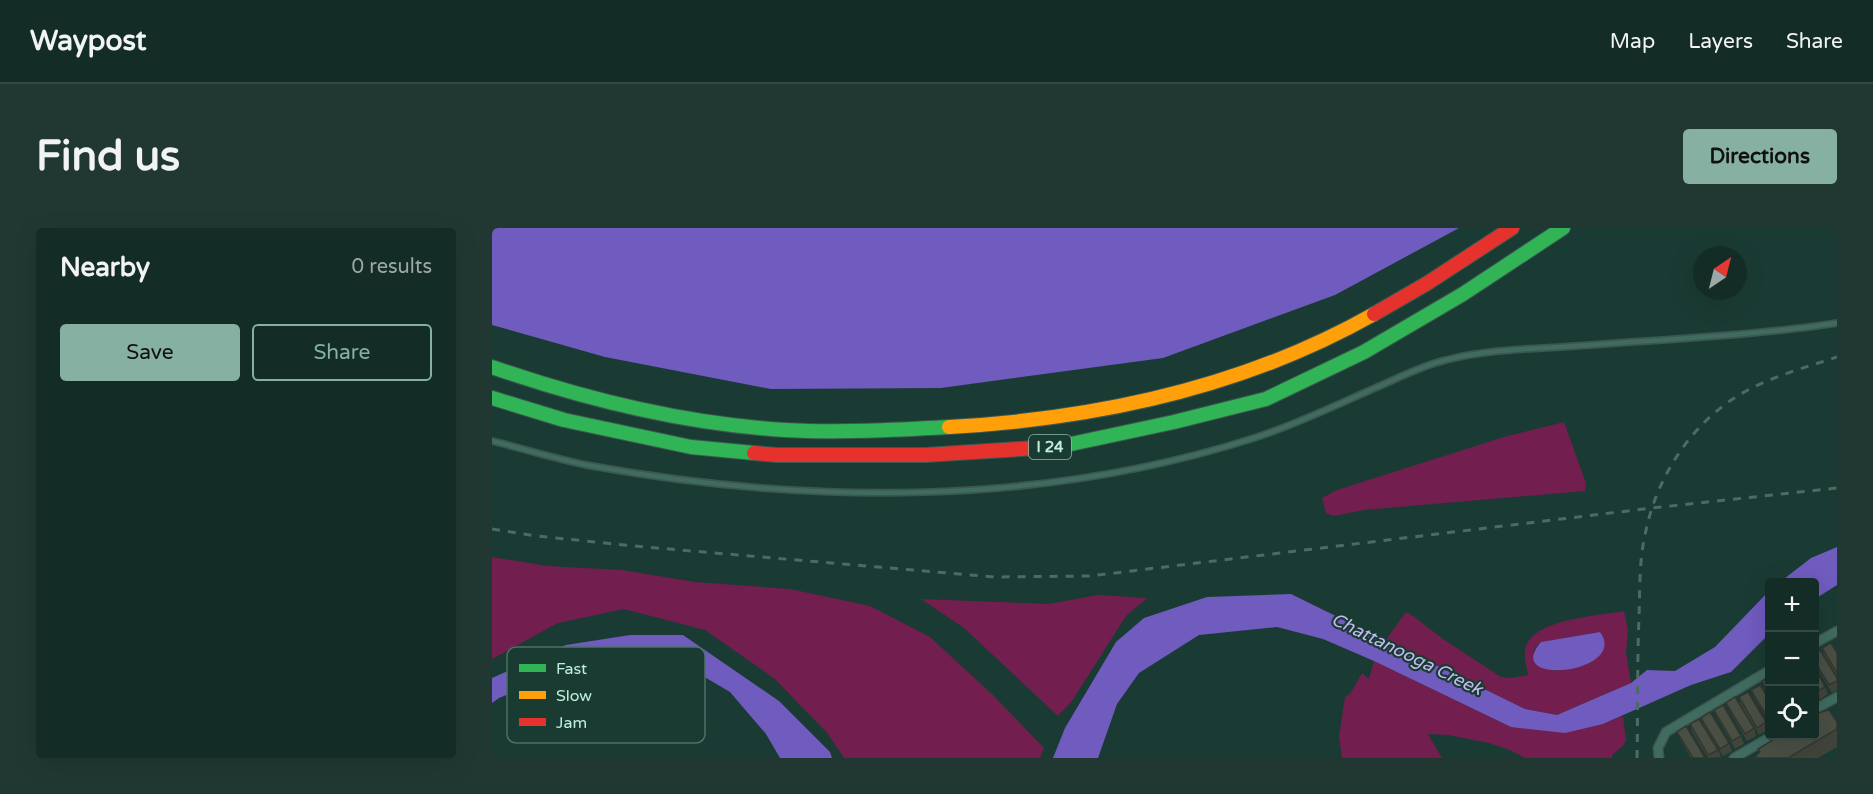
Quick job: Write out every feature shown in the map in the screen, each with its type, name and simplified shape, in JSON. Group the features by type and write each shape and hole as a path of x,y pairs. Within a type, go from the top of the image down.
{"highway":[{"name":"I 24","path":"492,367 544,385 623,407 786,430 940,429 1061,417 1147,401 1272,362 1325,340 1374,315 1512,228"},
{"name":"I 24","path":"492,398 564,420 691,447 777,455 925,455 1057,447 1174,422 1266,399 1364,352 1463,294 1563,228"}],"street":[{"path":"1819,642 1837,631"},
{"path":"1659,758 1659,748 1666,732 1765,673"},
{"path":"1819,708 1837,697"},
{"path":"1734,758 1765,739"}],"lane":[{"path":"492,441 590,466 685,480 749,486 848,492 922,492 1055,483 1149,466 1255,438 1443,360 1482,353 1837,323"}],"shaded area":[{"path":"1564,422 1586,483 1585,491 1364,510 1333,516 1326,513 1322,498 1337,490 1504,437"},
{"path":"492,557 547,566 622,570 695,582 790,589 870,606 930,637 994,696 1044,748 1040,758 844,758 828,734 775,679 705,630 624,609 558,623 514,647 507,647 507,651 492,659"},
{"path":"1098,595 1147,598 1126,616 1072,701 1058,716 964,628 921,599 1048,604"},
{"path":"1624,611 1628,630 1626,652 1631,683 1557,715 1525,709 1386,640 1405,613 1409,613 1443,639 1501,677 1511,678 1528,675 1525,651 1529,640 1539,632 1567,620","holes":["1600,632 1592,662 1554,671 1533,651 1541,642"]},
{"path":"1374,661 1511,727 1603,724 1623,716 1626,741 1612,755 1612,758 1525,758 1489,743 1448,735 1428,734 1442,758 1342,758 1339,737 1345,697 1350,694 1362,673 1369,679"}],"water":[{"path":"492,228 1459,228 1335,295 1163,358 941,388 771,389 605,357 492,325"},
{"path":"1837,547 1837,585 1819,596 1819,578 1785,578 1811,558"},
{"name":"Chattanooga Creek","path":"1291,594 1525,709 1557,715 1631,683 1647,670 1675,671 1715,647 1765,595 1765,638 1731,672 1691,685 1603,724 1565,733 1511,727 1323,639 1277,627 1199,635 1139,673 1117,704 1098,758 1053,758 1065,728 1116,642 1144,618 1207,597"},
{"path":"1600,632 1604,646 1598,657 1584,665 1567,670 1550,670 1538,666 1533,656 1541,642"},
{"path":"630,635 683,635 700,647 562,647"},
{"path":"705,650 779,701 830,752 832,758 780,758 766,734 730,692 705,677"},
{"path":"507,671 507,695 492,703 492,678"}],"building":[{"path":"1831,643 1837,653 1837,673 1822,648"},
{"path":"1819,651 1837,678 1837,681 1829,685 1819,669"},
{"path":"1819,676 1825,687 1819,690"},
{"path":"1760,685 1765,693 1765,713 1751,690"},
{"path":"1748,692 1765,723 1757,728 1739,697"},
{"path":"1735,697 1754,728 1745,734 1726,703"},
{"path":"1723,705 1741,736 1732,741 1714,710"},
{"path":"1829,710 1837,722 1837,729 1819,740 1819,713"},
{"path":"1710,712 1729,743 1720,749 1701,718"},
{"path":"1699,719 1718,750 1708,755 1690,724"},
{"path":"1686,726 1705,758 1693,758 1677,732"},
{"path":"1773,740 1818,740 1788,758 1755,758 1760,752 1758,749"}],"railway":[{"path":"1637,758 1640,576 1645,535 1657,493 1691,437 1721,407 1739,395 1774,378 1837,357"},
{"path":"492,529 634,546 994,577 1090,576 1837,488"}],"traffic: fast":[{"path":"1036,448 1057,447 1174,422 1266,399 1364,352 1463,294 1563,228"},
{"path":"492,367 564,390 636,409 747,427 805,431 949,427"},
{"path":"492,398 564,420 691,447 754,453"}],"traffic: slow":[{"path":"949,427 1059,416 1168,395 1222,380 1274,361 1374,314"}],"traffic: jam":[{"path":"1374,314 1426,284 1512,228"},
{"path":"754,453 925,455 1036,448"}]}
